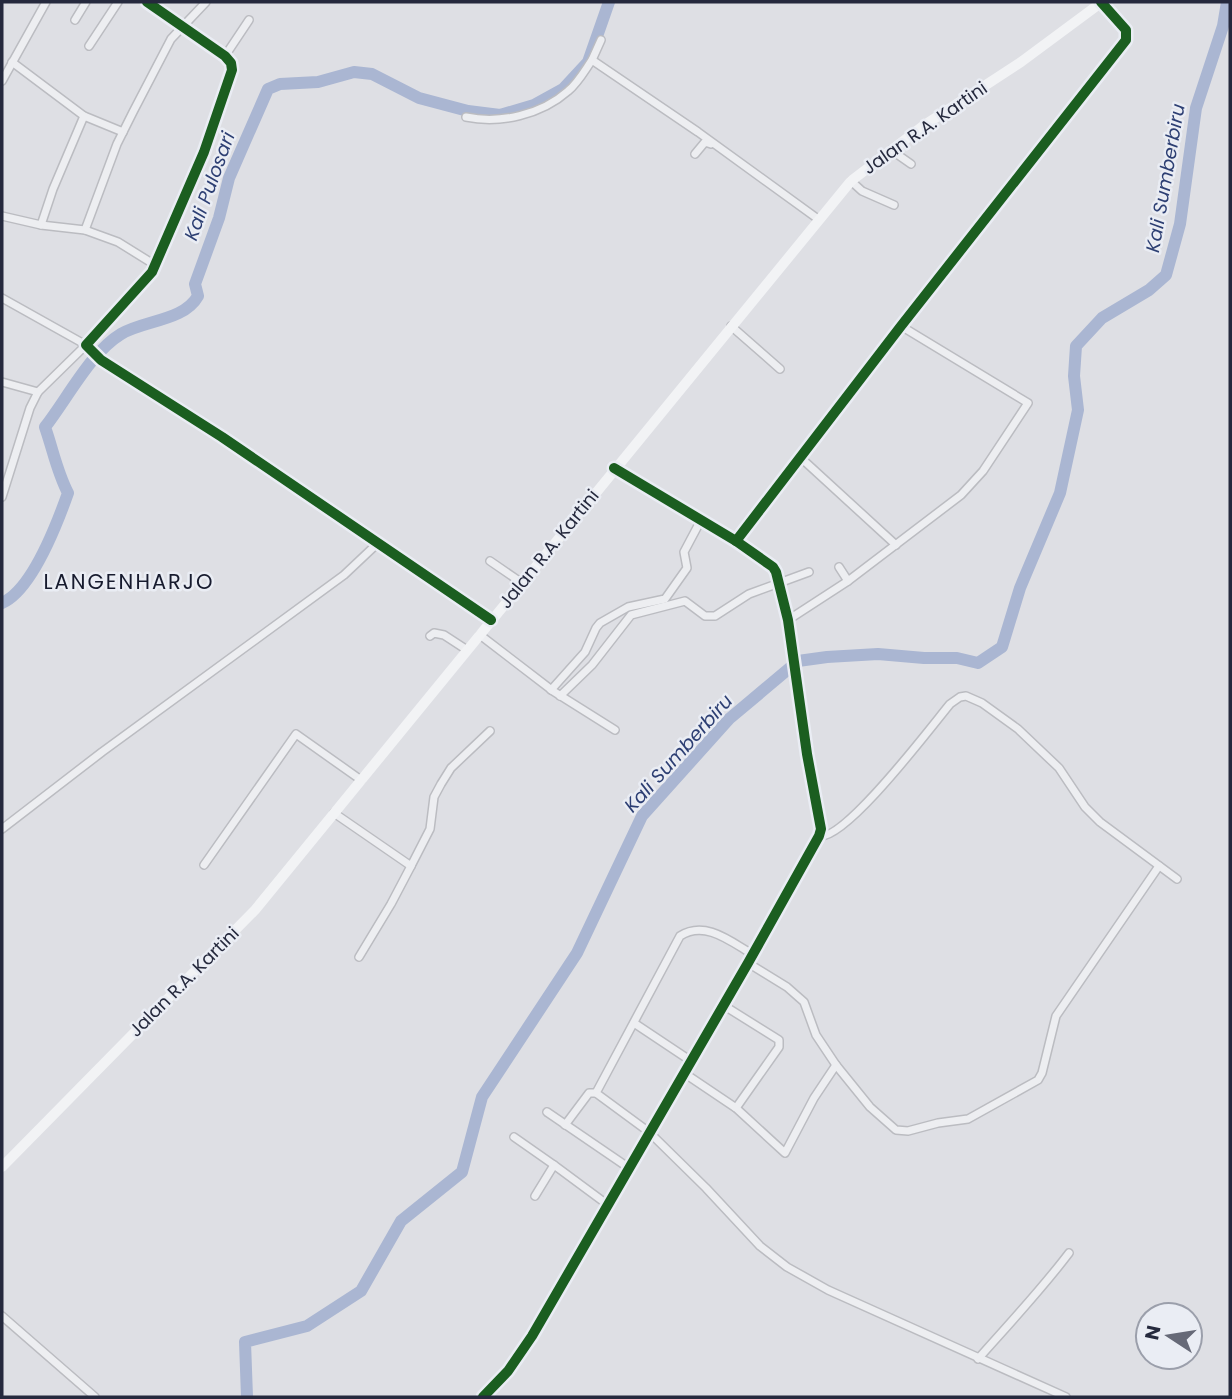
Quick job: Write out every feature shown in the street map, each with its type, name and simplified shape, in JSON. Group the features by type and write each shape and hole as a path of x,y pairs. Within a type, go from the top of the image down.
{"main road":[{"name":"Jalan R.A. Kartini","path":"2,1167 255,910 850,181 923,126 1021,62 1101,2"}],"street":[{"path":"2,81 46,2"},
{"path":"75,20 86,2"},
{"path":"89,46 118,2"},
{"path":"2,497 30,408 38,392 148,278 204,152 232,70 231,63 225,56 147,2"},
{"path":"85,230 123,132 171,39 206,2"},
{"path":"736,541 1126,40 1126,30 1101,2"},
{"path":"225,56 248,20"},
{"path":"466,117 491,121 515,117 544,107 571,89 592,60 601,40"},
{"path":"592,60 698,132 817,220"},
{"path":"12,62 84,116 123,132"},
{"path":"41,225 84,116"},
{"path":"695,154 705,142 710,144 817,220"},
{"path":"891,150 911,164"},
{"path":"850,181 862,191 894,205"},
{"path":"2,215 41,225 85,230 118,242 155,265"},
{"path":"2,298 86,345 101,360 222,437 491,620"},
{"path":"731,326 780,369"},
{"path":"788,620 896,545 972,485 1006,437 1025,401 901,326"},
{"path":"2,382 38,392"},
{"path":"801,458 896,545"},
{"path":"483,1397 508,1371 531,1336 748,963 821,829 788,620 779,580 773,567 736,541 614,468"},
{"path":"556,693 585,652 596,628 630,611 666,599 687,568 684,552 701,520"},
{"path":"2,829 102,751 344,575 379,542"},
{"path":"490,561 522,583"},
{"path":"839,568 847,580"},
{"path":"556,693 601,654 630,611 685,601 705,616 715,616 742,597 779,580 809,572"},
{"path":"430,636 435,633 444,635 467,650"},
{"path":"480,635 556,693 615,730"},
{"path":"819,836 828,835 859,812 950,704 966,696 982,703 1018,729 1059,768 1085,807 1100,822 1177,879"},
{"path":"359,957 386,914 430,829 434,797 441,784 451,768 490,731"},
{"path":"204,865 296,734 361,780"},
{"path":"334,813 411,866"},
{"path":"748,963 787,987 804,1002 816,1035 836,1065 891,1128 908,1131 971,1118 1036,1082 1042,1073 1056,1016 1158,867"},
{"path":"596,1093 675,942 684,933 707,930 752,954"},
{"path":"723,1005 779,1040 779,1047 736,1108"},
{"path":"634,1023 691,1061"},
{"path":"684,1073 736,1108 785,1153 814,1098 836,1065"},
{"path":"565,1125 584,1097 589,1093 596,1093 649,1132 768,1253 828,1290 1066,1397"},
{"path":"547,1112 629,1168"},
{"path":"514,1137 608,1205"},
{"path":"535,1196 554,1165"},
{"path":"978,1359 1069,1253"},
{"path":"2,1316 95,1397"}],"waterway":[{"name":"Kali Pulosari","path":"2,603 13,596 33,571 68,493 45,427 90,364 110,342 131,329 183,311 198,296 195,284 219,218 229,178 268,89 280,84 318,82 354,72 372,74 419,98 468,111 500,115 534,105 563,89 588,62 609,2"},
{"name":"Kali Sumberbiru","path":"247,1397 245,1342 307,1326 361,1291 401,1221 462,1172 482,1097 577,953 642,816 729,719 798,661 878,654 957,658 978,663 1002,647 1020,588 1060,493 1078,410 1074,376 1076,346 1102,318 1149,290 1166,275 1180,224 1196,108 1223,26 1227,2"}],"cycle path":[{"path":"147,2 225,56 231,63 232,70 204,152 152,272 86,345 101,360 222,437 491,620"},
{"path":"736,541 1126,40 1126,30 1101,2"},
{"path":"483,1397 508,1371 532,1336 748,963 821,829 807,754 788,620 776,572 773,567 736,541 614,468"}],"district":[{"name":"LANGENHARJO","path":"129,582"}]}
